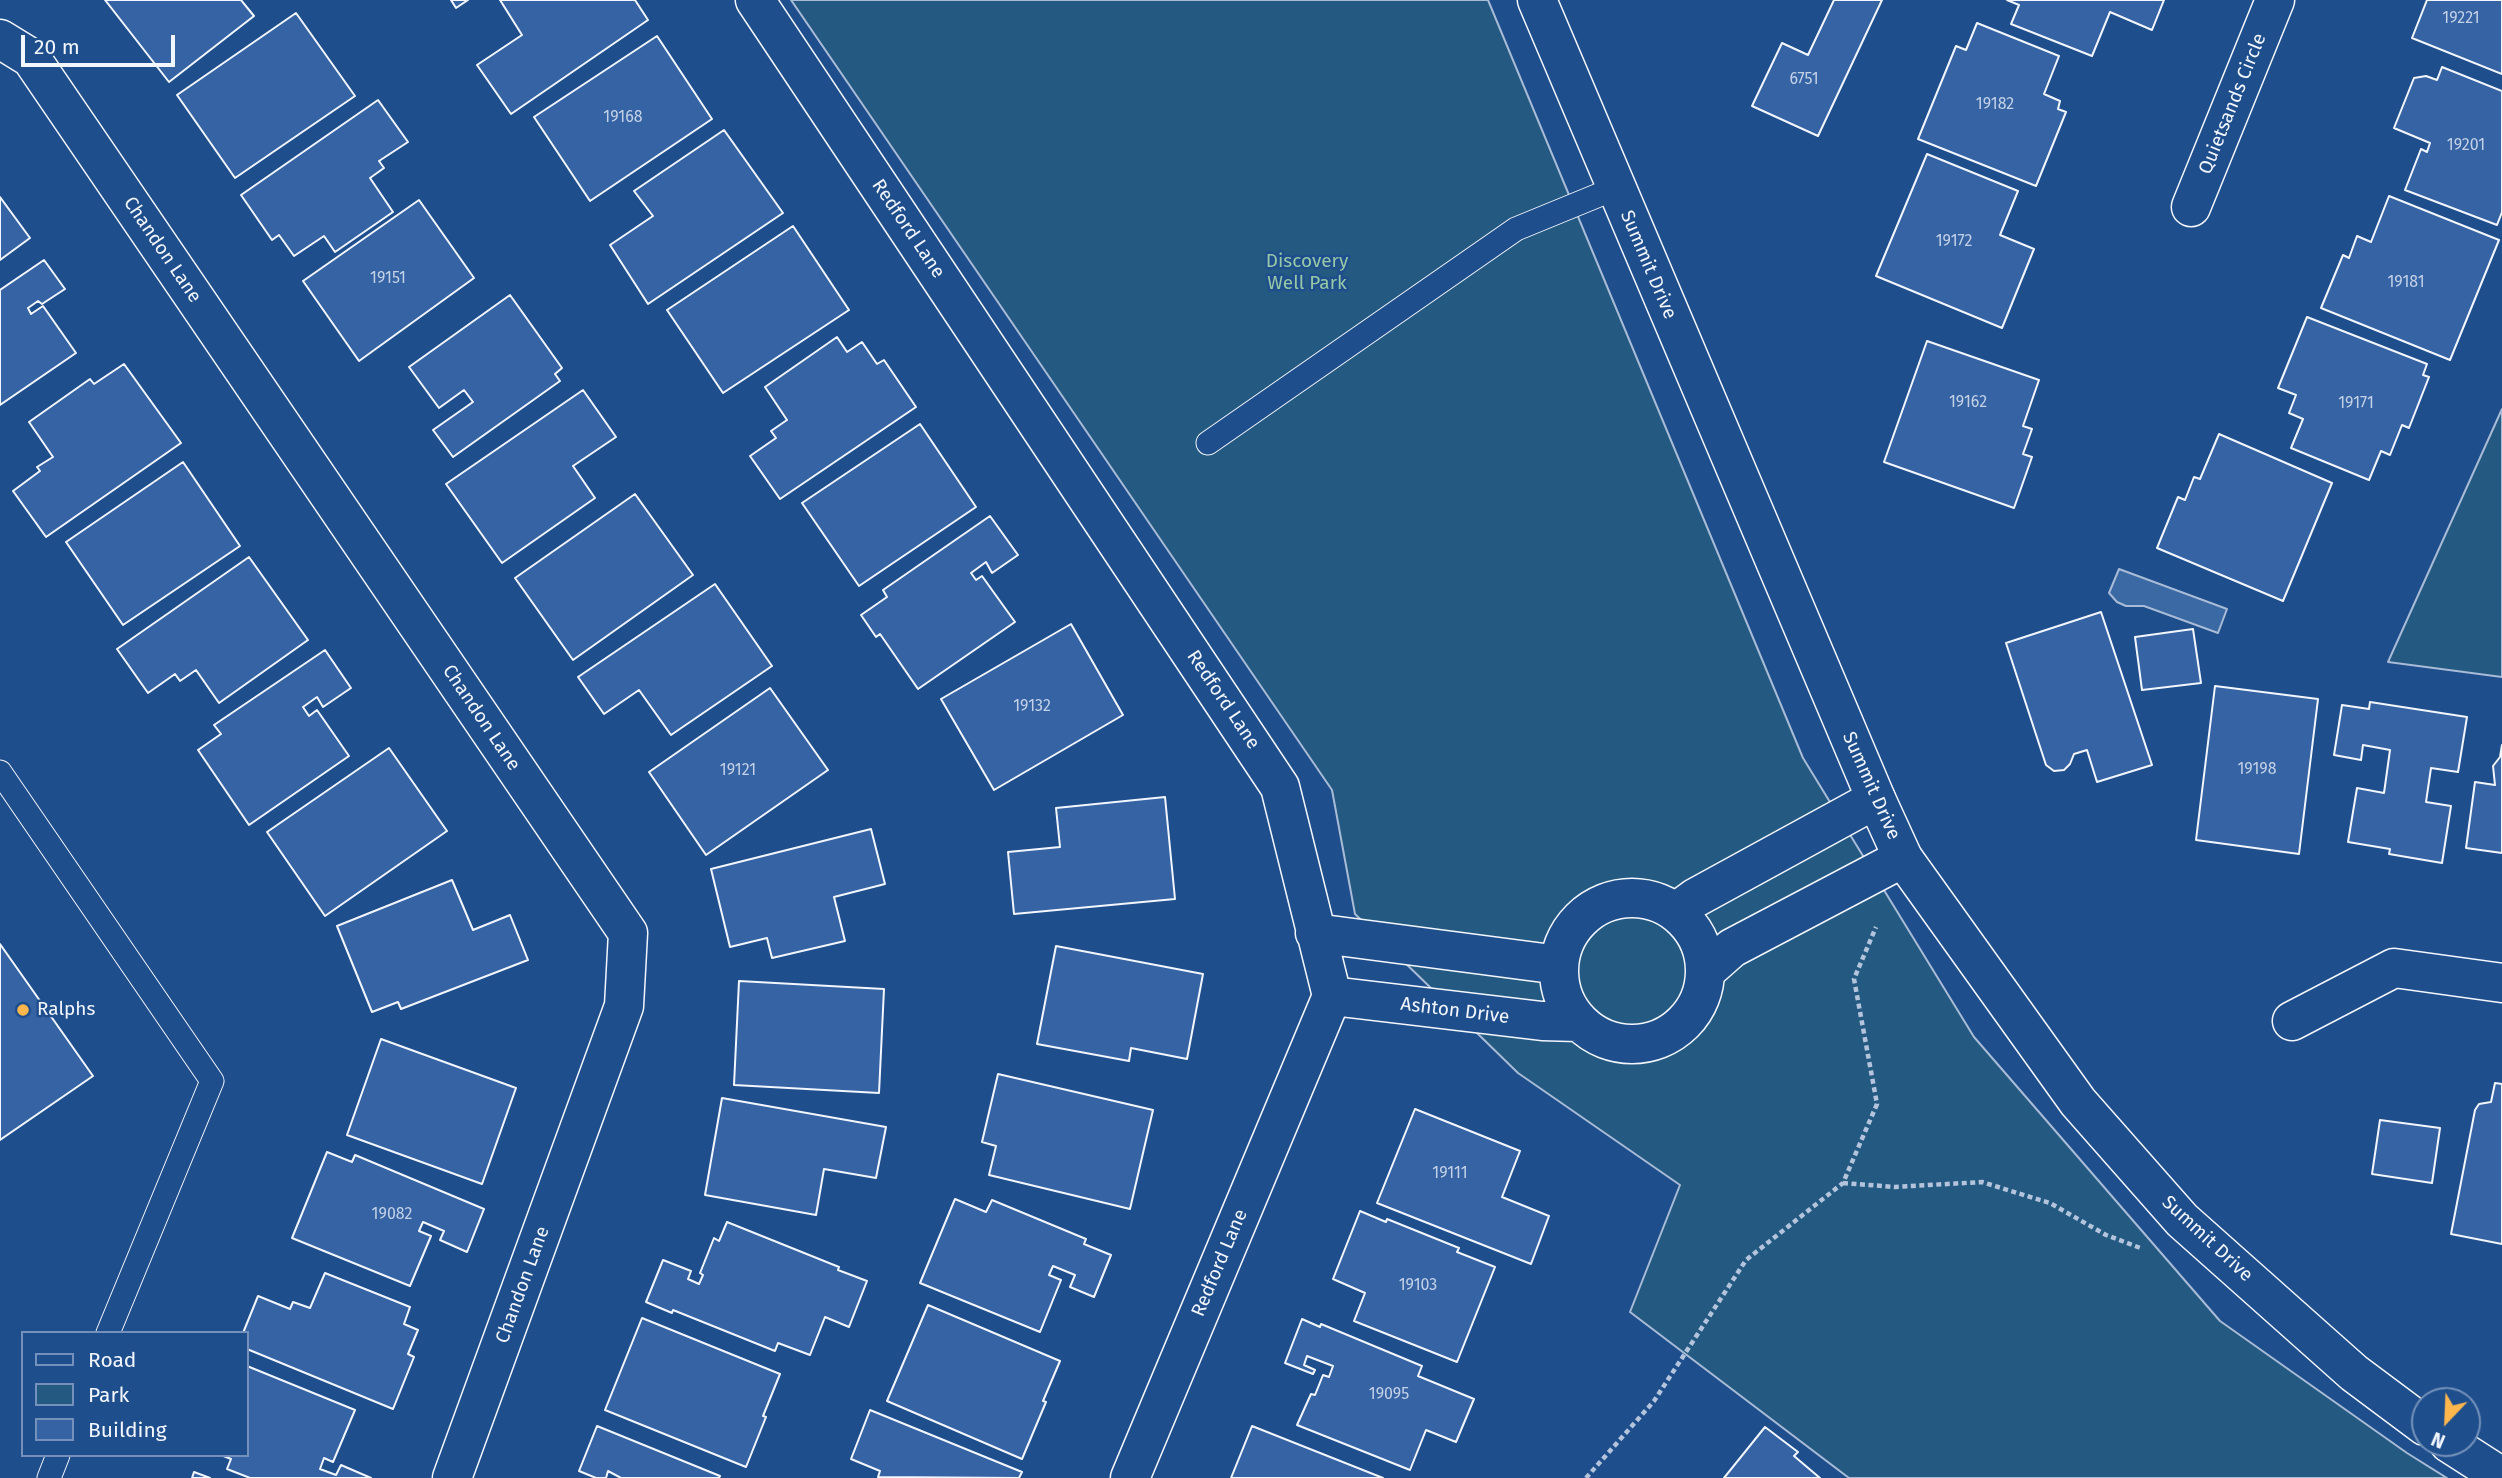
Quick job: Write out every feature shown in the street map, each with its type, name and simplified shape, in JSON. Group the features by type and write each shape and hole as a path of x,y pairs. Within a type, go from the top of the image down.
{"street":[{"name":"Redford Lane","path":"755,0 1280,787 1332,996 1130,1478"},
{"name":"Summit Drive","path":"1537,0 1903,858 2078,1102 2182,1220 2354,1373 2411,1416"},
{"name":"Quietsands Circle","path":"2191,207 2275,0"},
{"name":"Chandon Lane","path":"0,39 31,58 628,933 624,1006 452,1478"},
{"path":"1676,912 1695,898 1876,799"},
{"path":"1706,971 1732,948 1903,858"},
{"path":"1628,898 1653,901 1676,912 1692,929 1702,949 1706,971 1700,1000 1683,1024 1659,1040 1630,1045 1602,1038 1578,1021 1565,1003 1559,983 1559,961 1566,937 1581,917 1603,904 1628,898"},
{"path":"1315,933 1544,963 1559,961"},
{"path":"2292,1021 2393,968 2502,983"},
{"name":"Ashton Drive","path":"1332,996 1542,1021 1578,1021"},
{"path":"2471,1457 2502,1477"}],"lane":[{"path":"1208,443 1517,229 1616,188"},
{"path":"0,772 212,1081 109,1331"},
{"path":"49,1478 57,1457"}],"path":[{"path":"1586,1478 1654,1401 1746,1260 1843,1183 1877,1104 1854,979 1903,858"},
{"path":"1843,1183 1895,1187 1982,1182 2050,1203 2106,1234 2146,1250"}],"green space":[{"name":"Discovery Well Park","path":"791,0 1488,0 1803,758 1974,1037 2220,1321 2411,1457 2447,1478 1849,1478 1630,1312 1680,1185 1518,1073 1355,914 1332,790"},
{"path":"2502,409 2502,677 2388,662"}],"shaded area":[{"path":"2119,569 2227,609 2218,633 2144,606 2126,606 2117,602 2109,593"}],"building":[{"path":"105,0 241,0 254,16 169,82"},
{"path":"451,0 468,0 456,8"},
{"path":"500,0 635,0 648,20 511,114 477,65 522,35"},
{"path":"1834,0 1882,0 1818,136 1752,106 1782,43 1808,55"},
{"path":"2007,0 2164,0 2152,30 2110,12 2092,56 2011,24 2019,5"},
{"path":"2427,0 2502,0 2502,74 2412,38"},
{"path":"296,13 355,96 235,178 177,95"},
{"path":"1977,23 2059,56 2044,94 2060,101 2058,109 2066,112 2036,186 1918,139 1956,46 1966,50"},
{"path":"657,36 712,119 590,201 534,117"},
{"path":"2442,67 2502,91 2502,212 2497,225 2405,190 2421,149 2427,152 2430,143 2394,128 2414,78 2426,76 2437,80"},
{"path":"378,100 408,142 379,161 384,168 370,178 393,212 335,252 324,236 294,256 279,235 272,240 241,195"},
{"path":"724,130 783,213 648,304 610,245 653,216 634,191"},
{"path":"1927,154 2018,191 2000,235 2034,249 2002,328 1876,276"},
{"path":"2389,196 2499,240 2450,360 2321,308 2343,255 2349,258 2357,236 2371,242"},
{"path":"0,197 30,238 0,260"},
{"path":"419,200 474,278 359,361 303,281"},
{"path":"793,226 849,310 723,393 667,310"},
{"path":"44,260 65,289 42,304 38,301 28,308 31,314 43,306 76,353 0,405 0,290"},
{"path":"510,295 562,368 555,374 560,381 453,457 433,430 473,402 464,390 439,408 409,367"},
{"path":"2307,317 2427,364 2423,375 2429,377 2409,428 2402,425 2390,455 2381,451 2369,480 2291,448 2303,419 2289,413 2296,395 2278,388"},
{"path":"837,337 847,352 862,342 877,364 884,360 916,407 780,499 750,456 776,438 771,431 787,420 765,387"},
{"path":"1927,341 2039,380 2023,426 2032,429 2023,454 2032,457 2014,508 1884,462"},
{"path":"124,364 181,443 46,537 13,491 40,471 37,467 53,457 29,422 90,379 94,384"},
{"path":"583,390 616,437 573,466 595,498 502,563 446,484"},
{"path":"920,424 976,507 859,586 802,503"},
{"path":"2219,434 2332,483 2283,601 2157,548 2178,497 2185,500 2194,477 2200,479"},
{"path":"183,462 240,546 123,625 66,542"},
{"path":"635,494 693,575 573,660 515,578"},
{"path":"990,516 1018,555 992,573 986,562 971,573 976,580 982,576 1015,622 918,689 880,634 876,637 861,615 887,597 883,590"},
{"path":"249,557 308,640 219,703 196,670 180,681 175,674 148,693 117,649"},
{"path":"715,584 772,666 671,735 639,690 604,714 578,677"},
{"path":"2101,612 2152,765 2097,782 2087,750 2074,754 2064,770 2054,771 2046,765 2006,643"},
{"path":"1071,624 1123,715 994,790 941,699"},
{"path":"2193,629 2201,683 2142,690 2135,637"},
{"path":"325,650 351,688 323,707 317,697 303,707 309,716 317,710 349,756 249,825 198,750 221,734 214,725"},
{"path":"2215,686 2318,699 2299,854 2196,840"},
{"path":"770,688 828,770 706,855 649,772"},
{"path":"2370,702 2467,717 2458,772 2431,768 2426,802 2451,806 2442,863 2389,854 2390,849 2348,842 2357,788 2384,793 2390,750 2363,745 2361,760 2334,755 2342,705 2369,709"},
{"path":"2502,745 2502,853 2466,848 2475,782 2495,785 2493,766 2500,757"},
{"path":"389,748 447,831 325,916 267,832"},
{"path":"1165,797 1175,899 1014,914 1008,852 1060,847 1056,808"},
{"path":"871,829 885,884 834,897 845,941 772,958 767,938 730,947 711,869"},
{"path":"452,880 473,930 510,915 528,960 401,1009 398,1002 372,1012 337,926"},
{"name":"Ralphs","path":"0,944 93,1076 0,1140"},
{"path":"1056,946 1203,974 1187,1059 1131,1048 1129,1061 1037,1044"},
{"path":"739,981 884,989 879,1093 734,1085"},
{"path":"381,1039 516,1088 482,1184 347,1135"},
{"path":"998,1074 1153,1110 1130,1209 989,1175 996,1146 982,1142"},
{"path":"2495,1083 2502,1084 2502,1244 2451,1234 2475,1110 2479,1104 2491,1102"},
{"path":"722,1098 886,1127 876,1178 824,1169 816,1215 705,1195"},
{"path":"1415,1109 1520,1151 1502,1197 1549,1216 1531,1264 1377,1203"},
{"path":"2380,1120 2440,1128 2432,1183 2372,1174"},
{"path":"327,1152 352,1162 355,1155 484,1209 467,1252 440,1240 444,1231 423,1222 419,1231 431,1236 410,1286 292,1238"},
{"path":"955,1199 986,1212 992,1200 1086,1239 1084,1244 1111,1255 1094,1297 1070,1287 1075,1275 1053,1266 1049,1275 1061,1280 1040,1332 920,1283"},
{"path":"1360,1211 1459,1248 1457,1252 1495,1267 1457,1362 1354,1321 1365,1293 1333,1279"},
{"path":"727,1222 867,1281 849,1327 825,1317 810,1355 778,1343 775,1351 673,1310 672,1313 646,1302 663,1260 691,1271 688,1279 699,1284 703,1275 700,1273 714,1238 719,1241"},
{"path":"325,1273 410,1307 404,1324 418,1330 408,1354 414,1357 393,1409 248,1349 248,1331 244,1331 258,1296 290,1309 293,1302 310,1308"},
{"path":"928,1305 1060,1361 1022,1459 887,1401"},
{"path":"642,1318 780,1374 746,1467 605,1410"},
{"path":"1302,1319 1320,1327 1321,1324 1422,1366 1418,1376 1474,1399 1456,1442 1426,1430 1410,1470 1297,1425 1311,1394 1315,1395 1323,1375 1329,1377 1333,1366 1307,1356 1304,1365 1315,1370 1313,1374 1285,1363"},
{"path":"248,1366 355,1410 333,1462 324,1458 320,1469 336,1475 341,1465 371,1478 250,1478 227,1469 231,1459 226,1457 248,1457"},
{"path":"870,1410 1022,1472 1019,1478 878,1477 880,1471 851,1459"},
{"path":"597,1426 720,1476 621,1478 608,1471 606,1478 596,1478 579,1471"},
{"path":"1252,1426 1383,1478 1231,1478"},
{"path":"1765,1427 1798,1452 1794,1456 1820,1478 1724,1478"},
{"path":"194,1472 210,1478 192,1478"}],"place":[{"name":"Ralphs","path":"23,1010"}]}
